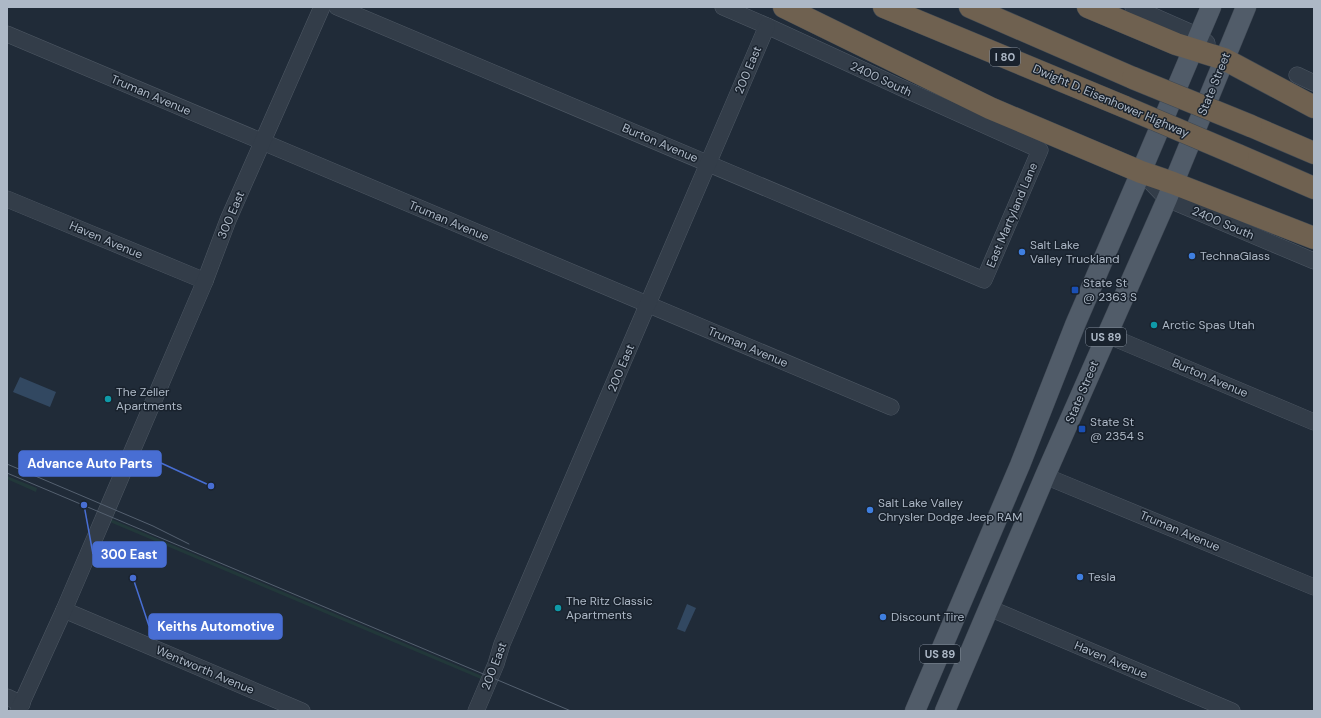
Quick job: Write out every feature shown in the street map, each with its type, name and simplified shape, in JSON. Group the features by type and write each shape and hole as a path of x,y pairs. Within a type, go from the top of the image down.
{"highway":[{"path":"784,7 990,108 1141,172 1170,191 1314,238"},
{"name":"Dwight D. Eisenhower Highway","path":"884,7 1238,154 1314,188"},
{"name":"I 80","path":"970,7 1133,78 1314,153"},
{"path":"1088,7 1176,44 1196,43 1224,60 1314,107"},
{"path":"1291,178 1314,197"}],"main road":[{"name":"US 89","path":"915,711 1020,464 1074,325 1211,7"},
{"name":"State Street","path":"945,711 1045,476 1170,191 1246,7"},
{"path":"1045,476 1037,459 1058,406 1050,389"},
{"path":"1020,464 1028,484 1015,519 1023,528"}],"street":[{"name":"300 East","path":"16,704 64,610 205,281 228,220 322,7"},
{"name":"Burton Avenue","path":"337,7 984,280"},
{"name":"2400 South","path":"723,7 1040,150"},
{"path":"1133,7 1196,43"},
{"name":"200 East","path":"476,711 496,664 502,644 767,26"},
{"name":"Truman Avenue","path":"7,34 891,408"},
{"path":"1297,75 1314,83"},
{"name":"East Martyland Lane","path":"984,280 1040,150"},
{"name":"2400 South","path":"1170,191 1314,261"},
{"name":"Haven Avenue","path":"7,199 205,281"},
{"name":"Burton Avenue","path":"1107,335 1314,422"},
{"name":"Truman Avenue","path":"1045,476 1314,587"},
{"name":"Haven Avenue","path":"989,608 1232,711"},
{"name":"Wentworth Avenue","path":"64,610 302,711"}],"green space":[{"path":"7,476 37,488 36,492 7,479"},
{"path":"111,519 482,676 481,679 110,522"}],"water":[{"path":"20,377 56,392 50,407 13,392"},
{"path":"687,604 696,608 685,632 677,629"}],"tram line":[{"path":"7,464 153,526 189,544"},
{"path":"7,473 571,711"}],"place":[{"name":"Salt Lake Valley Truckland","path":"1022,252"},
{"name":"TechnaGlass","path":"1192,256"},
{"name":"State St @ 2363 S","path":"1075,290"},
{"name":"Arctic Spas Utah","path":"1154,325"},
{"name":"The Zeller Apartments","path":"108,399"},
{"name":"State St @ 2354 S","path":"1082,429"},
{"name":"Advance Auto Parts","path":"211,486"},
{"name":"300 East","path":"84,505"},
{"name":"Salt Lake Valley Chrysler Dodge Jeep RAM","path":"870,510"},
{"name":"Tesla","path":"1080,577"},
{"name":"Keiths Automotive","path":"133,578"},
{"name":"The Ritz Classic Apartments","path":"558,608"},
{"name":"Discount Tire","path":"883,617"}]}
